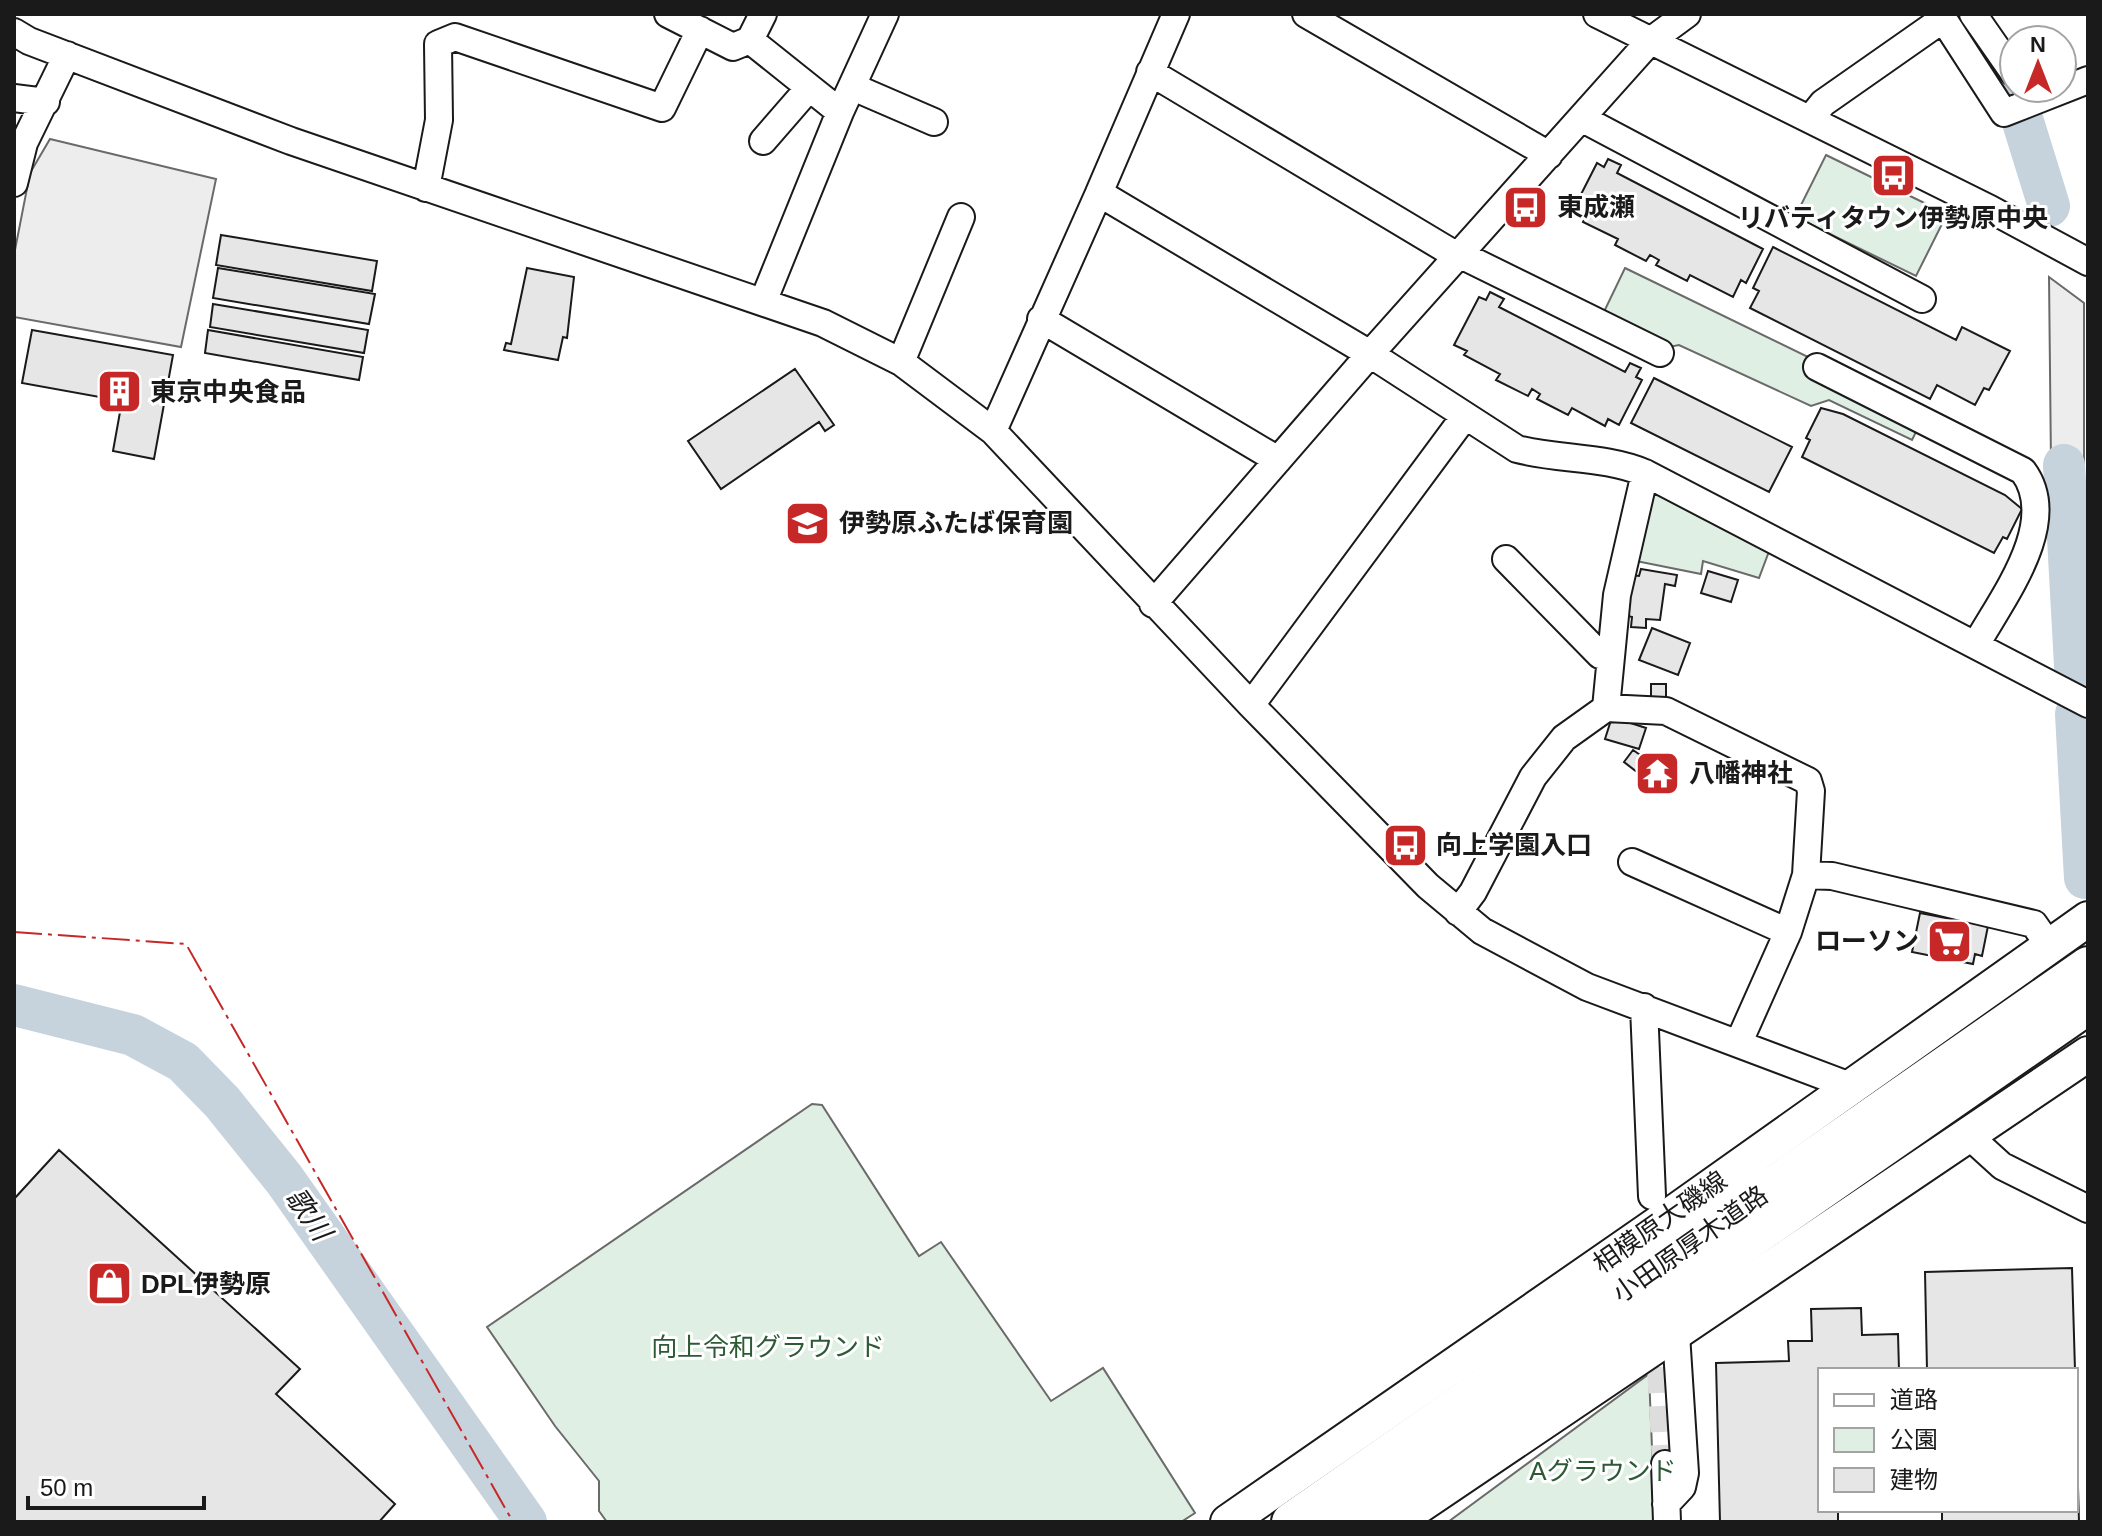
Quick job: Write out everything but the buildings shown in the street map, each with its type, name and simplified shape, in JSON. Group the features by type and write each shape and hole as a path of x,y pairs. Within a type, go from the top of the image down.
{"highway":[{"name":"小田原厚木道路","path":"1291,1522 2088,966"},
{"name":"小田原厚木道路","path":"1343,1522 2088,1005"}],"main road":[{"name":"相模原大磯線","path":"1228,1522 1675,1212 2048,944 2088,919"},
{"path":"1395,1522 2088,1054"}],"street":[{"path":"668,14 733,47 750,40 763,14"},
{"path":"763,302 840,112 885,14"},
{"path":"993,431 1176,14"},
{"path":"1306,14 1549,155"},
{"path":"1597,14 2088,262"},
{"path":"1153,604 1370,354 1649,42 1687,14"},
{"path":"1973,14 1998,50"},
{"path":"1810,119 1823,103 1942,16 1998,104"},
{"path":"426,188 439,120 438,44 455,37 662,108 700,30"},
{"path":"14,32 291,141 823,323 901,362 993,431 1153,604 1428,886 1482,931 1529,959 1587,987 1850,1086"},
{"path":"750,40 840,112"},
{"path":"14,183 24,143 67,55"},
{"path":"1150,72 1460,256 1660,353"},
{"path":"853,87 934,122"},
{"path":"763,141 809,88"},
{"path":"14,98 46,102"},
{"path":"1998,104 2004,113 2018,104"},
{"path":"1583,119 1922,299"},
{"path":"1099,193 1370,354 1517,449 1544,456 1617,461 1645,473 1977,643 2088,704"},
{"path":"901,362 961,235"},
{"path":"1041,319 1278,460"},
{"path":"1817,367 2023,471 2033,484 2034,539 1977,643"},
{"path":"1251,705 1465,416"},
{"path":"1606,708 1617,595 1645,473"},
{"path":"1506,559 1600,655 1610,656"},
{"path":"1458,912 1473,892 1533,777 1564,738 1606,708 1666,711 1738,759 1808,781 1811,791 1806,875 1788,932 1739,1042"},
{"path":"1640,858 1788,932"},
{"path":"1806,875 1832,876 2034,924 2048,944"},
{"path":"1644,1007 1652,1196"},
{"path":"1969,1136 2002,1166 2088,1209"},
{"path":"1666,1513 1682,1487 1685,1473 1676,1334"},
{"path":"1665,1464 1666,1513"}],"green space":[{"path":"1826,155 1947,214 1916,276 1795,217"},
{"path":"1625,268 1925,414 1912,440 1829,400 1811,406 1679,345 1659,349 1600,320"},
{"path":"1652,488 1771,546 1759,578 1703,561 1701,574 1636,561"},
{"name":"向上令和グラウンド","path":"812,1104 822,1105 919,1256 941,1242 1051,1401 1103,1368 1195,1513 1181,1522 607,1522 599,1511 599,1481 555,1426 487,1327"},
{"name":"Aグラウンド","path":"1649,1374 1655,1522 1448,1522"}],"shaded area":[{"path":"50,139 216,179 181,347 14,317 14,255 30,173"},
{"path":"2049,277 2084,303 2084,463 2051,464"}],"waterway":[{"path":"1955,14 1998,78"},
{"path":"2023,122 2049,206"},
{"path":"2064,465 2076,683"},
{"path":"2076,714 2085,878"},
{"name":"歌川","path":"14,1005 133,1035 183,1062 222,1102 284,1179 526,1522"}],"tunnel":[{"path":"1658,1328 1665,1464"}],"power":[{"path":"14,932 186,944 513,1522"}],"place":[{"name":"リバティタウン伊勢原中央","path":"1893,175"},
{"name":"東成瀬","path":"1526,207"},
{"name":"東京中央食品","path":"119,392"},
{"name":"伊勢原ふたば保育園","path":"808,523"},
{"name":"八幡神社","path":"1658,773"},
{"name":"向上学園入口","path":"1405,845"},
{"name":"ローソン","path":"1950,941"},
{"name":"DPL伊勢原","path":"110,1284"}]}
